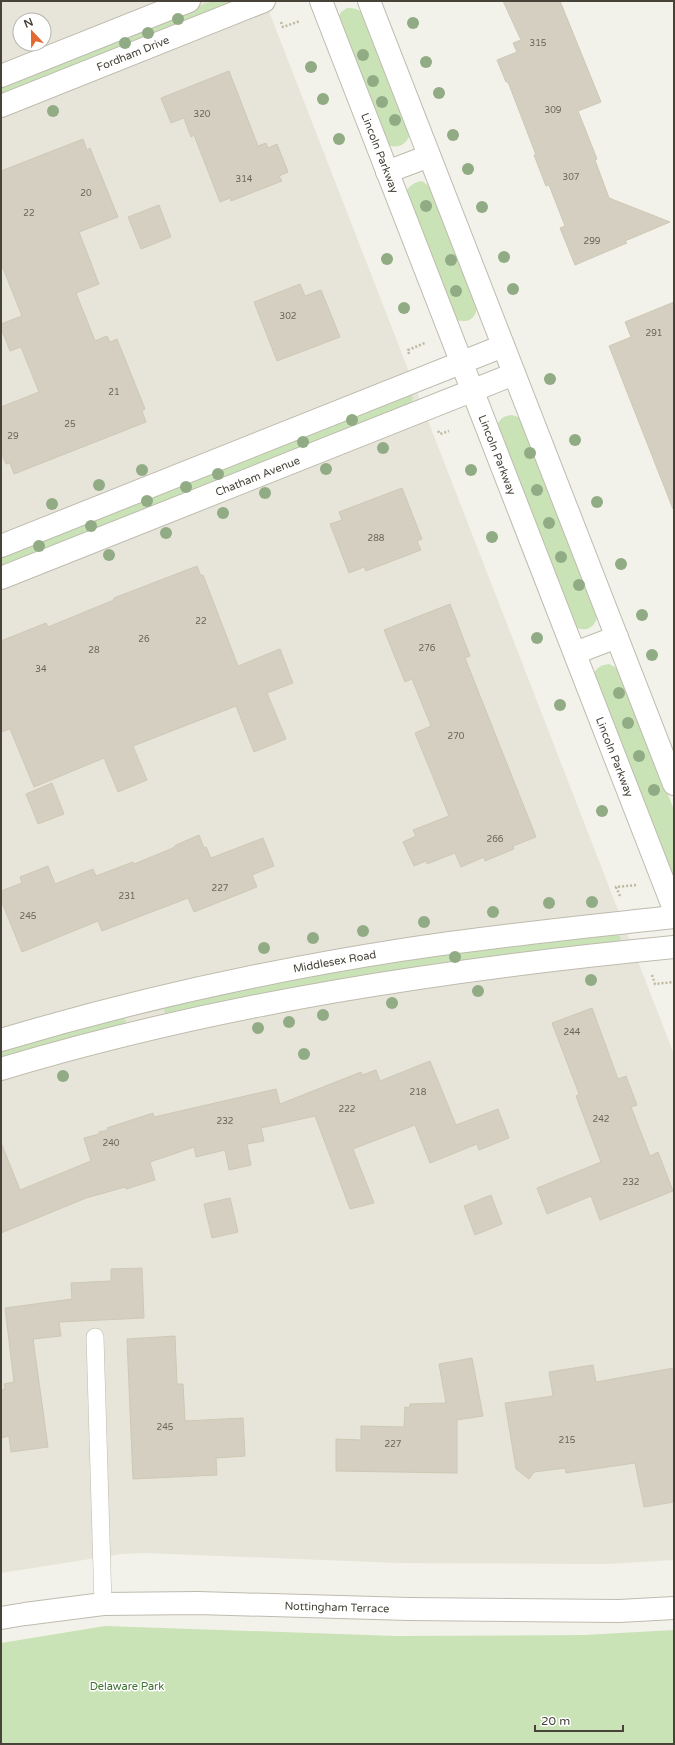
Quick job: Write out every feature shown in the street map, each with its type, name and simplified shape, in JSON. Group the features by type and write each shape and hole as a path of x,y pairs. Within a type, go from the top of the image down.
{"street":[{"path":"1,76 189,1"},
{"name":"Fordham Drive","path":"1,106 264,1"},
{"name":"Lincoln Parkway","path":"321,1 674,909"},
{"path":"369,1 674,784"},
{"path":"388,172 429,156"},
{"path":"1,546 504,346"},
{"name":"Chatham Avenue","path":"1,578 514,374"},
{"path":"575,653 617,637"},
{"name":"Middlesex Road","path":"1,1040 142,1001 270,974 399,950 496,937 674,917"},
{"path":"1,1069 149,1028 277,1001 401,979 502,965 674,947"},
{"path":"142,1001 149,1028"},
{"name":"Nottingham Terrace","path":"1,1618 103,1604 198,1603 619,1611 674,1608"}],"lane":[{"path":"95,1337 103,1604"}],"path":[{"path":"282,27 306,18"},
{"path":"408,350 430,341"},
{"path":"616,887 642,885"},
{"path":"655,984 674,982"}],"shaded area":[{"path":"1,1 265,1 674,1054 674,1560 606,1564 399,1563 144,1553 122,1554 1,1573"}],"green space":[{"path":"212,1 243,1 1,98 1,85"},
{"path":"347,8 357,9 365,15 410,135 404,144 395,147 388,145 338,18 341,12"},
{"path":"422,181 432,188 477,302 476,312 469,320 456,320 406,191 413,184"},
{"path":"409,393 413,397 410,405 1,567 1,555"},
{"path":"512,415 523,421 598,613 594,625 591,627 585,629 577,628 497,425 503,418"},
{"path":"609,664 617,668 620,672 674,810 674,881 593,675 600,667"},
{"path":"616,932 621,938 620,942 166,1015 164,1011 165,1006 170,1003 401,958"},
{"path":"124,1017 126,1021 125,1025 1,1061 1,1048"},
{"name":"Delaware Park","path":"105,1626 396,1636 584,1635 674,1630 674,1744 1,1744 1,1643"}],"building":[{"path":"503,1 560,1 601,102 578,111 597,159 595,160 609,198 670,222 625,241 627,243 575,265 560,228 565,226 549,185 546,186 534,155 536,155 508,82 506,82 497,60 517,52 513,43 521,40"},
{"path":"229,71 258,146 266,143 268,148 277,144 288,172 279,176 282,181 231,201 230,198 220,202 194,135 191,137 184,118 171,123 161,98"},
{"path":"83,139 87,150 90,148 118,217 79,232 99,284 76,293 95,341 107,336 110,342 117,339 145,409 142,411 146,422 14,474 10,463 6,464 1,452 1,407 39,392 21,347 10,351 1,328 1,324 22,316 1,263 1,171"},
{"path":"159,205 171,237 141,249 128,217"},
{"path":"300,284 305,296 321,290 340,337 277,361 254,302"},
{"path":"674,302 673,509 609,346 631,337 625,322"},
{"path":"402,488 422,539 417,541 421,550 366,571 364,567 349,573 330,524 342,520 339,512"},
{"path":"197,566 201,576 203,575 238,666 280,649 293,683 267,693 286,739 254,752 236,706 133,746 147,780 118,792 104,758 34,787 10,729 1,732 1,641 46,623 48,627 114,600 114,598"},
{"path":"450,604 470,656 465,658 536,837 513,846 514,849 485,861 484,857 461,867 455,853 427,864 426,861 414,866 403,842 416,836 413,830 449,816 415,733 431,726 412,679 405,682 384,630"},
{"path":"52,783 64,814 38,824 26,794"},
{"path":"199,835 204,848 206,847 211,858 263,838 274,866 252,875 257,887 194,912 188,898 102,931 98,921 22,952 1,900 1,891 22,883 20,877 48,866 55,884 93,869 96,876 133,862 134,864 173,848 176,845"},
{"path":"592,1008 618,1079 626,1076 637,1105 631,1107 650,1156 658,1152 673,1191 600,1220 591,1196 547,1214 537,1188 601,1162 576,1096 579,1094 552,1023"},
{"path":"430,1061 456,1125 498,1109 509,1138 479,1150 477,1144 430,1163 415,1125 353,1149 374,1203 350,1209 315,1116 261,1128 264,1141 247,1144 251,1165 229,1170 225,1150 196,1157 194,1147 150,1162 155,1180 126,1189 125,1187 86,1198 1,1233 1,1145 20,1190 91,1161 84,1138 99,1134 99,1132 108,1130 107,1128 153,1113 154,1117 276,1089 280,1104 361,1072 362,1075 376,1070 380,1081"},
{"path":"491,1195 502,1224 475,1235 464,1206"},
{"path":"230,1198 238,1232 212,1238 204,1204"},
{"path":"142,1268 144,1318 59,1322 61,1336 33,1339 48,1447 11,1452 9,1436 1,1438 1,1390 5,1389 4,1384 14,1382 5,1308 72,1299 71,1283 111,1281 111,1269"},
{"path":"175,1336 177,1384 183,1384 185,1421 243,1418 245,1456 216,1458 217,1475 133,1479 127,1339"},
{"path":"472,1358 483,1416 457,1420 457,1473 336,1471 336,1439 361,1440 361,1426 404,1427 405,1407 409,1408 410,1404 446,1403 439,1364"},
{"path":"593,1365 596,1382 674,1368 674,1502 644,1507 635,1463 566,1473 565,1468 534,1472 529,1479 516,1469 505,1403 553,1396 549,1372"}]}
